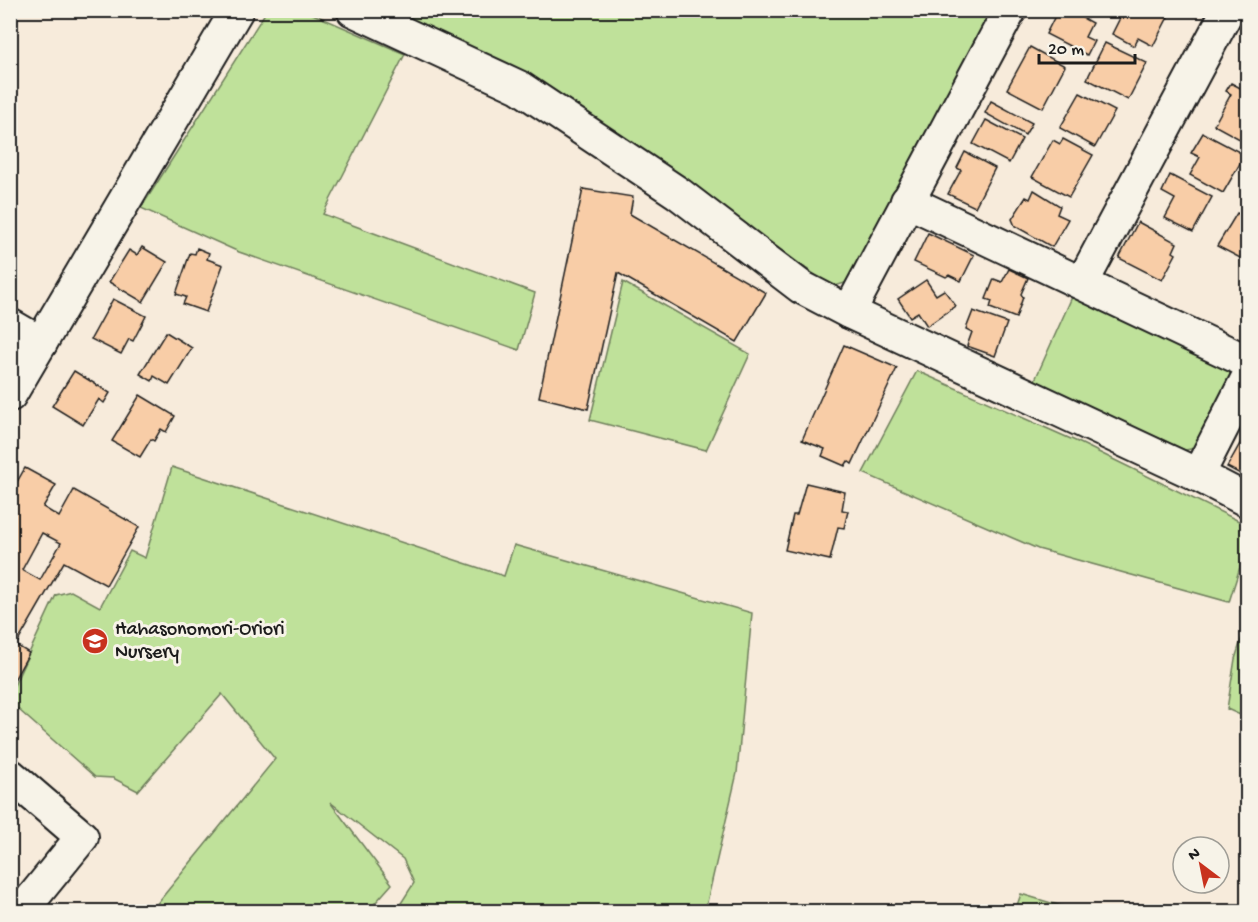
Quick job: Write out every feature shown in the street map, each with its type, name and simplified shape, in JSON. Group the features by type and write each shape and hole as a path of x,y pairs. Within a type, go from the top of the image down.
{"street":[{"path":"10,394 237,10"},
{"path":"353,10 519,87 678,193 801,287 849,312 1198,475 1248,501"},
{"path":"849,312 1010,10"},
{"path":"1082,283 1228,10"},
{"path":"907,201 1248,362"},
{"path":"10,325 41,343"},
{"path":"1198,475 1248,377"},
{"path":"10,775 82,837 21,912"}],"green space":[{"path":"267,10 306,11 405,54 323,214 535,293 519,350 239,252 141,208"},
{"path":"387,11 994,11 848,282 832,287 687,183 503,62"},
{"path":"623,282 750,354 706,450 590,420"},
{"path":"1072,297 1228,368 1232,380 1197,448 1185,450 1034,382"},
{"path":"917,371 1080,443 1247,525 1247,545 1229,602 1038,549 863,473"},
{"path":"172,467 504,576 514,545 752,613 737,773 705,911 396,911 414,883 403,859 330,802 392,884 368,911 151,911 275,759 222,694 138,791 113,778 95,777 11,703 11,692 56,595 71,591 100,607 130,551 145,558"},
{"path":"1247,622 1248,718 1227,709 1235,659"},
{"path":"1021,894 1078,911 1015,911"}],"building":[{"path":"1058,10 1068,10 1092,23 1085,37 1094,41 1087,55 1046,34"},
{"path":"1124,10 1156,10 1168,17 1153,46 1138,38 1134,46 1112,34"},
{"path":"1105,43 1147,63 1128,100 1087,79"},
{"path":"1030,47 1065,66 1043,108 1007,89"},
{"path":"1231,83 1248,92 1247,143 1214,125 1231,94 1226,91"},
{"path":"1080,93 1115,111 1095,147 1060,128"},
{"path":"991,101 1032,123 1025,135 985,113"},
{"path":"986,120 1022,139 1009,163 973,144"},
{"path":"1203,133 1245,155 1223,193 1190,175 1200,157 1191,153"},
{"path":"1063,139 1093,155 1069,197 1032,177 1053,140 1060,144"},
{"path":"965,152 995,168 975,207 948,194 961,170 957,168"},
{"path":"1170,175 1212,197 1193,232 1165,218 1175,199 1162,192"},
{"path":"583,189 633,197 630,214 766,293 737,342 618,273 588,409 539,397"},
{"path":"1034,190 1060,206 1057,214 1068,219 1052,247 1015,226 1012,219 1026,197 1030,199"},
{"path":"1237,213 1248,219 1248,262 1217,246"},
{"path":"1138,222 1177,243 1173,252 1176,254 1162,280 1119,258"},
{"path":"928,233 974,255 961,281 949,275 946,277 914,262"},
{"path":"142,247 167,262 143,302 109,282 129,250 137,255"},
{"path":"197,248 209,253 207,259 223,265 206,312 183,304 186,297 176,294 190,253 195,254"},
{"path":"1009,269 1028,278 1021,294 1023,297 1016,318 990,308 992,301 986,299 994,279 1002,282"},
{"path":"926,280 936,295 944,290 956,306 927,326 918,312 910,317 898,299"},
{"path":"113,299 146,316 133,341 129,339 121,354 91,339"},
{"path":"973,311 1007,323 995,356 967,346 972,332 966,329"},
{"path":"166,332 192,348 169,385 154,376 152,381 140,374"},
{"path":"844,345 897,368 852,464 848,461 845,466 822,456 825,449 802,440"},
{"path":"74,371 110,393 104,403 99,399 83,425 52,406"},
{"path":"140,395 175,416 166,432 161,429 154,441 151,439 140,457 112,441"},
{"path":"1246,433 1248,435 1248,478 1227,467"},
{"path":"25,468 56,485 43,507 59,517 74,490 139,527 106,585 64,562 16,645 29,653 10,687 10,494","holes":["42,533 61,543 40,580 22,570"]},
{"path":"806,483 845,492 842,510 848,511 844,528 838,527 830,560 785,550 793,515 797,515"}],"place":[{"name":"Hahasonomori-Oriori Nursery","path":"95,641"}]}
